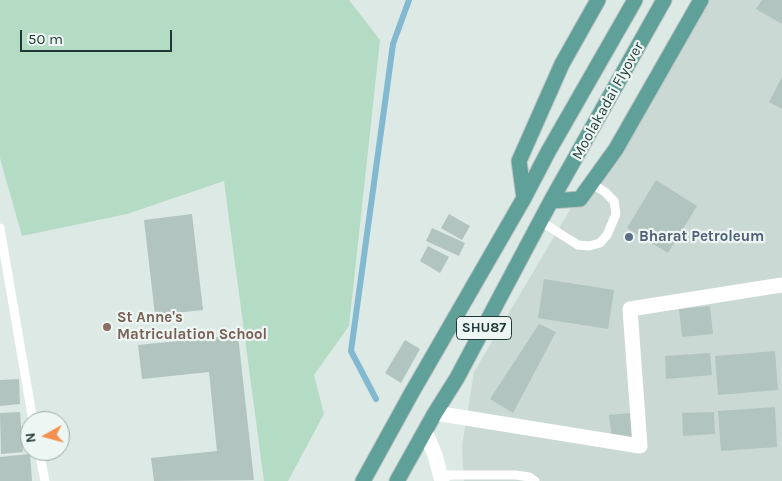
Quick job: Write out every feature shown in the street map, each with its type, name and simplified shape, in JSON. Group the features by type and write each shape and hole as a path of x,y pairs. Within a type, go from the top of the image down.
{"main road":[{"path":"524,198 519,161 562,64 598,0"},
{"name":"Moolakadai Flyover","path":"524,198 548,152 635,0"},
{"name":"Moolakadai Flyover","path":"551,201 664,0"},
{"path":"551,201 580,199 616,149 701,0"},
{"name":"SHU87","path":"363,481 410,394 524,198"},
{"name":"SHU87","path":"397,481 457,378 551,201"}],"street":[{"path":"435,413 640,446 630,309 782,285"},
{"path":"425,431 435,455 441,478"}],"lane":[{"path":"540,221 578,245 589,246 600,243 607,236 616,214 614,201 605,192 590,184"},
{"path":"0,228 31,411"},
{"path":"41,461 45,481"},
{"path":"441,478 516,475 528,477 535,481"}],"shaded area":[{"path":"694,0 782,0 782,481 464,481 462,446 474,372"}],"green space":[{"path":"0,0 349,0 380,40 349,326 314,375 324,414 288,481 264,481 224,181 127,214 22,236 0,158"}],"building":[{"path":"762,0 782,0 782,24 756,9"},
{"path":"782,77 782,109 769,102"},
{"path":"656,180 697,206 668,253 627,228"},
{"path":"192,214 203,310 155,315 144,220"},
{"path":"449,214 470,226 462,240 441,228"},
{"path":"432,228 465,243 459,256 426,241"},
{"path":"428,246 449,257 440,273 420,261"},
{"path":"544,279 614,290 608,329 538,318"},
{"path":"710,306 713,334 682,337 679,309"},
{"path":"539,324 556,332 513,413 490,399"},
{"path":"238,335 254,480 154,481 151,458 217,451 209,372 142,379 138,345"},
{"path":"405,340 420,349 401,383 385,373"},
{"path":"775,351 778,390 718,395 715,356"},
{"path":"710,353 712,375 666,379 665,356"},
{"path":"19,379 20,404 0,406 0,380"},
{"path":"775,407 777,447 721,451 718,411"},
{"path":"20,412 20,452 1,454 0,413"},
{"path":"714,412 715,434 683,436 682,413"},
{"path":"630,413 634,444 613,446 609,415"},
{"path":"20,455 20,461 31,461 32,481 0,481 0,457"}],"waterway":[{"path":"376,399 351,351 393,44 409,0"}],"place":[{"name":"Bharat Petroleum","path":"629,237"},
{"name":"St Anne's Matriculation School","path":"107,327"}]}
